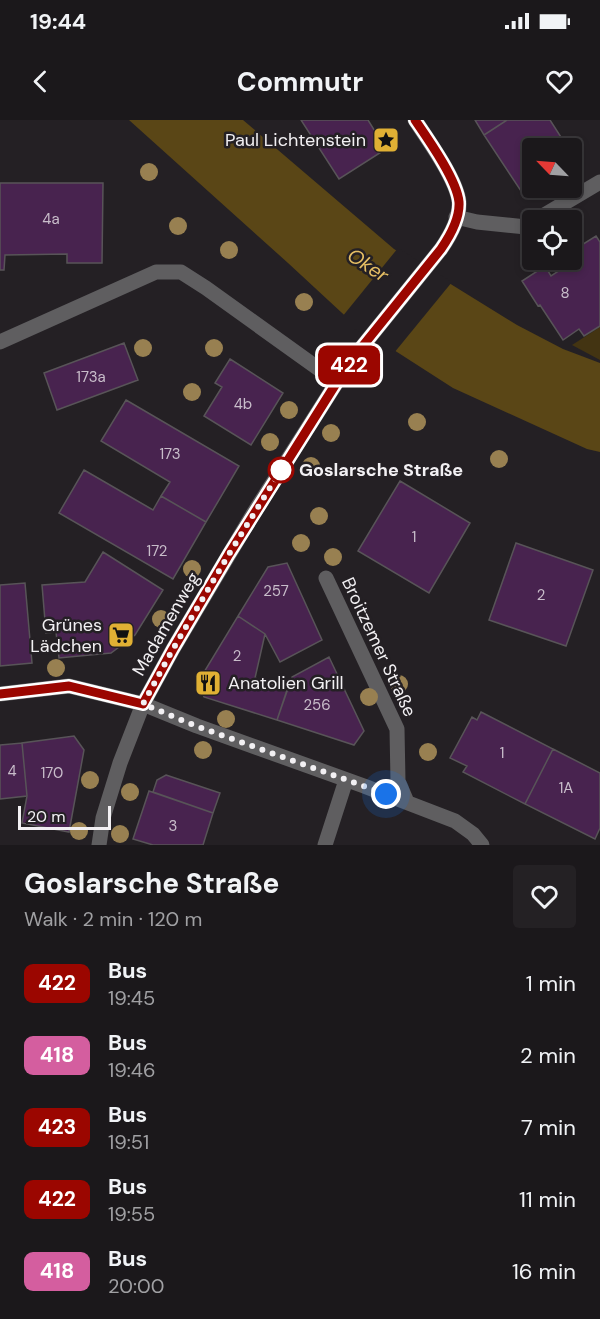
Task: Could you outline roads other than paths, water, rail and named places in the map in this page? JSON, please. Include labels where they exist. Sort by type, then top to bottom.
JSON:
[{"type":"street","points":[[416,120],[444,165],[456,190],[459,203],[456,217],[477,222],[522,227]]},
{"type":"street","points":[[553,210],[600,182]]},
{"type":"street","name":"Madamenweg","points":[[99,845],[103,818],[120,764],[143,704],[173,649],[281,469],[337,382],[357,353],[441,249],[456,217]]},
{"type":"street","points":[[0,342],[156,273],[181,272],[337,382]]},
{"type":"street","name":"Broitzemer Straße","points":[[326,578],[397,729],[398,781],[407,802]]},
{"type":"street","points":[[0,694],[69,686],[143,704],[196,726],[455,821],[473,834],[482,845]]},
{"type":"street","points":[[325,845],[346,780]]},
{"type":"water","name":"Oker","points":[[129,120],[243,120],[394,249],[517,325],[563,349],[600,363],[600,452],[587,449],[453,388],[355,325]]},
{"type":"place","name":"Paul Lichtenstein","points":[[386,140]]},
{"type":"place","name":"Goslarsche Straße","points":[[281,470]]},
{"type":"place","name":"Grünes Lädchen","points":[[121,635]]},
{"type":"place","name":"Anatolien Grill","points":[[208,683]]}]
